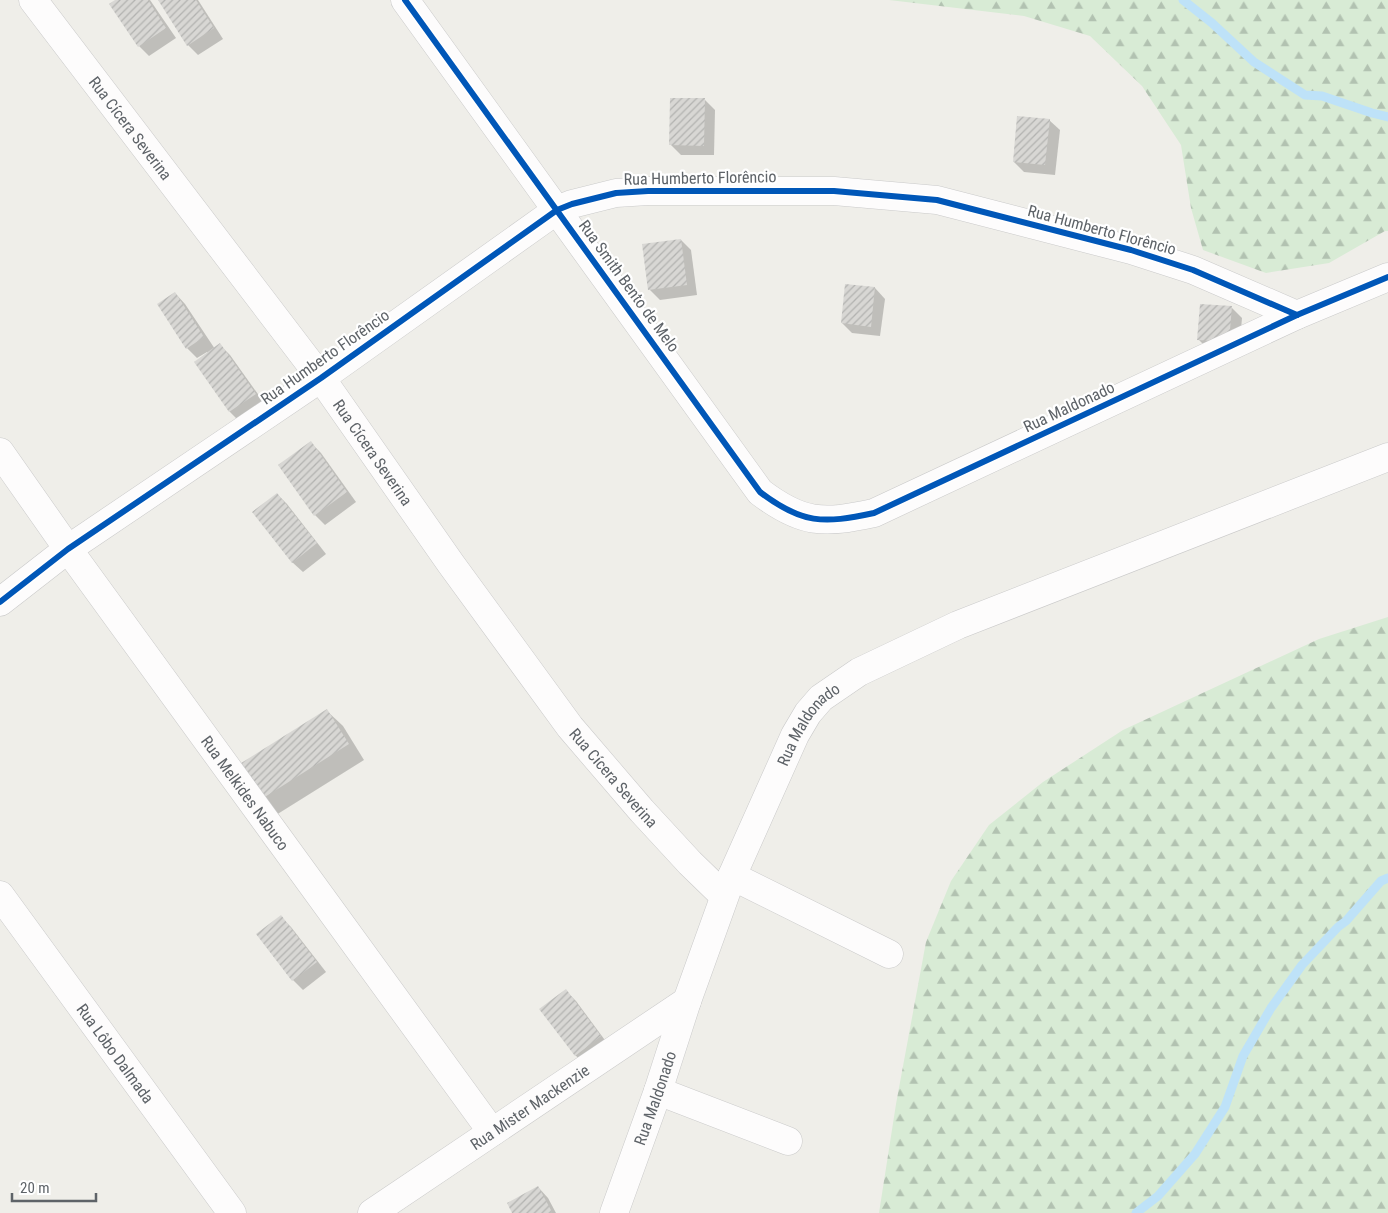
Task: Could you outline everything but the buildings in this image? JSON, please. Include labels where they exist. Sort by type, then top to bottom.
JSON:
[{"type":"street","name":"Rua Cícera Severina","points":[[33,0],[321,378],[451,564],[570,727],[642,811],[690,863],[728,886],[889,954]]},
{"type":"street","name":"Rua Smith Bento de Melo","points":[[405,0],[760,492]]},
{"type":"street","name":"Rua Humberto Florêncio","points":[[0,602],[68,550],[321,378],[558,210],[572,204],[616,193],[648,191],[834,191],[937,200],[1140,253],[1193,270],[1297,315]]},
{"type":"street","name":"Rua Maldonado","points":[[760,492],[780,507],[796,515],[814,520],[831,521],[874,513],[1297,315],[1388,278]]},
{"type":"street","name":"Rua Melkides Nabuco","points":[[0,452],[68,550],[492,1132]]},
{"type":"street","name":"Rua Maldonado","points":[[614,1213],[658,1092],[687,1001],[728,886],[794,735],[821,698],[860,672],[958,625],[1388,457]]},
{"type":"street","name":"Rua Lôbo Dalmada","points":[[0,895],[232,1213]]},
{"type":"street","name":"Rua Mister Mackenzie","points":[[372,1213],[687,1001]]},
{"type":"street","points":[[658,1092],[788,1141]]},
{"type":"green space","points":[[889,0],[1388,0],[1388,231],[1329,263],[1266,273],[1203,250],[1191,208],[1181,145],[1142,86],[1090,36],[1024,16]]},
{"type":"green space","points":[[1388,617],[1388,1213],[879,1213],[896,1104],[926,942],[951,881],[989,825],[1043,782],[1123,730],[1319,639]]},
{"type":"waterway","points":[[1183,0],[1212,23],[1254,62],[1305,95],[1322,96],[1388,117]]},
{"type":"waterway","points":[[1136,1213],[1158,1196],[1195,1154],[1225,1107],[1243,1056],[1271,1008],[1302,965],[1346,921],[1381,881],[1388,878]]},
{"type":"cycle path","points":[[405,0],[760,492],[775,503],[801,516],[827,520],[874,513],[1297,315],[1388,277]]},
{"type":"cycle path","points":[[0,602],[68,549],[321,378],[557,210],[572,204],[616,193],[648,191],[834,191],[937,200],[1131,250],[1193,270],[1297,315]]}]
